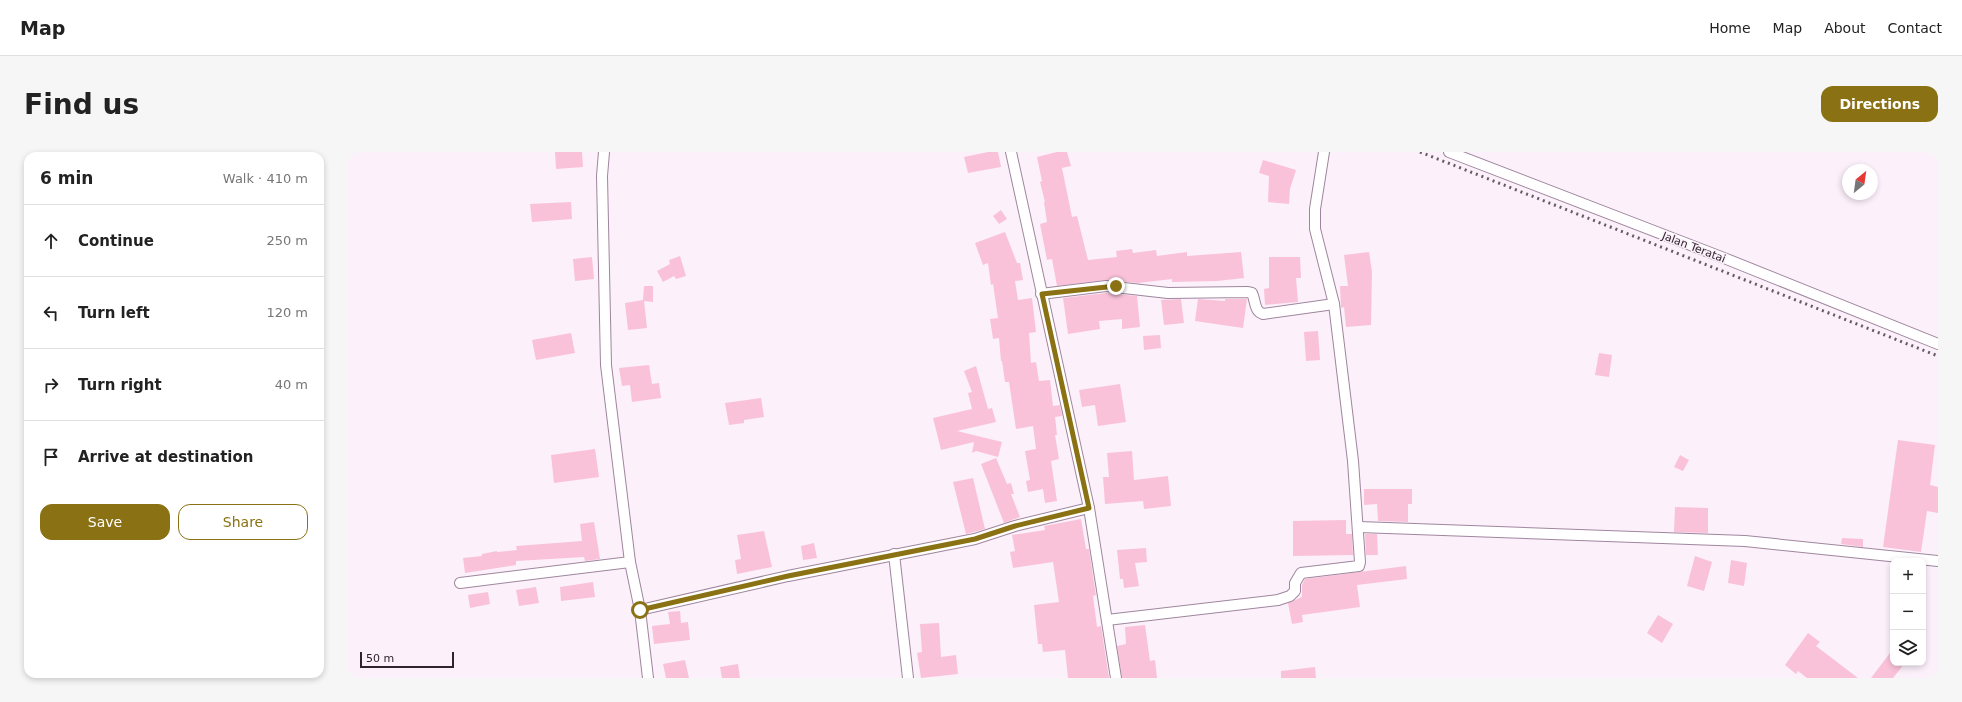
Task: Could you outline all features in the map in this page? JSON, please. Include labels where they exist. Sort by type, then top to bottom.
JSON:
[{"type":"street","points":[[604,152],[602,183],[606,365],[630,562],[640,610],[648,678]]},
{"type":"street","points":[[1011,152],[1089,508],[1116,678]]},
{"type":"street","points":[[1106,620],[1252,604],[1290,596],[1295,591],[1295,583],[1301,573],[1358,566],[1360,562],[1359,527],[1351,442],[1334,304],[1315,229],[1315,209],[1324,152]]},
{"type":"street","name":"Jalan Teratai","points":[[1448,152],[1724,258],[1938,344]]},
{"type":"street","points":[[1042,294],[1106,286],[1168,293],[1247,292],[1252,294],[1256,309],[1259,313],[1263,314],[1334,304]]},
{"type":"street","points":[[640,610],[894,554],[975,539],[1015,526],[1089,508]]},
{"type":"street","points":[[1359,527],[1745,541],[1938,561]]},
{"type":"street","points":[[894,554],[908,678]]},
{"type":"street","points":[[460,583],[630,562]]},
{"type":"building","points":[[555,152],[582,152],[583,167],[556,169]]},
{"type":"building","points":[[988,152],[998,152],[1001,167],[968,173],[964,157]]},
{"type":"building","points":[[1057,152],[1067,152],[1071,166],[1062,168],[1072,217],[1077,216],[1088,260],[1117,257],[1116,251],[1132,249],[1133,253],[1156,250],[1157,256],[1187,252],[1187,256],[1241,252],[1244,278],[1217,281],[1172,282],[1172,279],[1138,283],[1105,280],[1057,286],[1052,259],[1047,260],[1040,224],[1047,222],[1045,202],[1040,182],[1042,181],[1037,157]]},
{"type":"building","points":[[1263,160],[1296,170],[1290,189],[1289,204],[1268,202],[1269,176],[1259,173]]},
{"type":"building","points":[[571,202],[572,219],[532,222],[530,204]]},
{"type":"building","points":[[1001,210],[1007,219],[999,224],[993,216]]},
{"type":"building","points":[[1005,232],[1017,263],[1020,263],[1023,280],[1015,281],[1018,300],[1032,298],[1036,332],[1029,333],[1031,363],[1036,362],[1039,381],[1050,380],[1053,406],[1060,405],[1062,416],[1055,417],[1057,435],[1055,435],[1059,459],[1051,461],[1057,501],[1045,503],[1043,489],[1028,492],[1026,481],[1030,480],[1025,451],[1036,449],[1033,426],[1016,429],[1009,382],[1005,382],[1001,361],[999,338],[993,339],[990,319],[998,318],[993,284],[991,285],[988,263],[983,265],[975,243]]},
{"type":"building","points":[[1369,252],[1372,272],[1371,325],[1346,327],[1344,307],[1341,308],[1340,286],[1348,286],[1344,255]]},
{"type":"building","points":[[680,256],[686,276],[676,279],[674,276],[663,282],[657,271],[670,264],[669,260]]},
{"type":"building","points":[[592,257],[594,279],[575,281],[573,259]]},
{"type":"building","points":[[1269,257],[1300,257],[1301,278],[1296,278],[1298,302],[1265,305],[1264,289],[1269,288]]},
{"type":"building","points":[[644,286],[653,286],[653,302],[644,301],[647,328],[628,330],[625,303],[643,300]]},
{"type":"building","points":[[1106,293],[1137,296],[1140,327],[1122,329],[1122,319],[1099,321],[1100,329],[1068,334],[1063,298]]},
{"type":"building","points":[[1181,299],[1184,323],[1164,325],[1161,300]]},
{"type":"building","points":[[1198,299],[1225,301],[1225,299],[1247,299],[1243,328],[1195,321]]},
{"type":"building","points":[[1318,331],[1320,360],[1306,361],[1304,332]]},
{"type":"building","points":[[571,333],[575,353],[536,360],[532,340]]},
{"type":"building","points":[[1160,335],[1161,348],[1144,350],[1143,336]]},
{"type":"building","points":[[1599,353],[1612,355],[1609,377],[1595,375]]},
{"type":"building","points":[[649,365],[652,384],[659,383],[661,398],[632,402],[630,385],[622,386],[619,368]]},
{"type":"building","points":[[976,366],[988,409],[992,408],[996,422],[957,431],[1002,442],[998,457],[976,451],[972,453],[974,442],[941,450],[933,418],[972,409],[968,393],[972,392],[964,371]]},
{"type":"building","points":[[1120,384],[1126,422],[1098,426],[1095,405],[1082,407],[1079,390]]},
{"type":"building","points":[[761,398],[764,417],[744,420],[744,423],[729,425],[725,403]]},
{"type":"building","points":[[1898,440],[1935,445],[1930,485],[1938,487],[1938,513],[1927,511],[1921,552],[1883,547]]},
{"type":"building","points":[[595,449],[599,477],[554,483],[551,455]]},
{"type":"building","points":[[1132,451],[1134,480],[1168,476],[1171,506],[1144,509],[1143,501],[1105,504],[1103,477],[1109,477],[1107,453]]},
{"type":"building","points":[[1680,455],[1689,460],[1683,471],[1674,467]]},
{"type":"building","points":[[996,458],[1007,484],[1011,483],[1014,494],[1011,494],[1020,517],[1004,523],[981,464]]},
{"type":"building","points":[[973,478],[985,529],[966,534],[953,482]]},
{"type":"building","points":[[1364,489],[1412,489],[1412,504],[1408,504],[1408,522],[1378,521],[1377,504],[1364,505]]},
{"type":"building","points":[[1675,507],[1708,508],[1708,533],[1674,532]]},
{"type":"building","points":[[1081,519],[1086,549],[1089,549],[1096,595],[1093,596],[1097,627],[1101,626],[1109,678],[1068,678],[1065,650],[1043,652],[1042,644],[1038,644],[1034,605],[1059,602],[1053,562],[1013,568],[1010,552],[1015,551],[1012,535],[1045,530],[1044,526]]},
{"type":"building","points":[[1346,520],[1346,534],[1352,534],[1353,555],[1293,556],[1293,521]]},
{"type":"building","points":[[594,522],[600,559],[585,561],[584,557],[516,561],[516,565],[465,573],[463,558],[482,556],[482,554],[497,551],[517,550],[516,546],[582,541],[580,524]]},
{"type":"building","points":[[764,531],[772,567],[737,574],[735,560],[741,559],[737,535]]},
{"type":"building","points":[[1365,534],[1377,534],[1378,555],[1366,555]]},
{"type":"building","points":[[1842,538],[1863,539],[1863,547],[1841,544]]},
{"type":"building","points":[[814,543],[817,558],[803,560],[801,546]]},
{"type":"building","points":[[1146,548],[1147,562],[1135,563],[1139,586],[1124,588],[1123,579],[1120,579],[1117,550]]},
{"type":"building","points":[[1695,556],[1712,562],[1704,591],[1687,586]]},
{"type":"building","points":[[1731,560],[1747,563],[1744,586],[1728,583]]},
{"type":"building","points":[[1406,566],[1407,579],[1357,585],[1360,607],[1302,615],[1303,622],[1292,624],[1288,603],[1302,597],[1302,585],[1305,579]]},
{"type":"building","points":[[593,582],[595,597],[561,601],[560,587]]},
{"type":"building","points":[[536,587],[539,603],[519,606],[516,590]]},
{"type":"building","points":[[488,592],[490,604],[470,608],[468,595]]},
{"type":"building","points":[[680,611],[681,623],[688,622],[690,640],[654,644],[652,626],[670,624],[668,612]]},
{"type":"building","points":[[1658,615],[1673,624],[1662,643],[1647,633]]},
{"type":"building","points":[[939,623],[941,657],[956,655],[958,674],[921,678],[917,653],[922,652],[920,624]]},
{"type":"building","points":[[1145,625],[1150,661],[1155,660],[1157,678],[1122,678],[1117,646],[1126,644],[1125,627]]},
{"type":"building","points":[[1808,633],[1820,642],[1816,646],[1858,678],[1807,678],[1798,671],[1796,674],[1785,665]]},
{"type":"building","points":[[1890,653],[1890,666],[1903,666],[1893,678],[1871,678]]},
{"type":"building","points":[[685,660],[689,678],[666,678],[663,664]]},
{"type":"building","points":[[738,664],[740,678],[722,678],[720,667]]},
{"type":"building","points":[[1315,667],[1316,678],[1281,678],[1281,671]]},
{"type":"railway","points":[[1420,152],[1938,356]]},
{"type":"route","points":[[640,610],[788,576],[975,539],[1015,526],[1089,508],[1042,294],[1116,286]]}]
